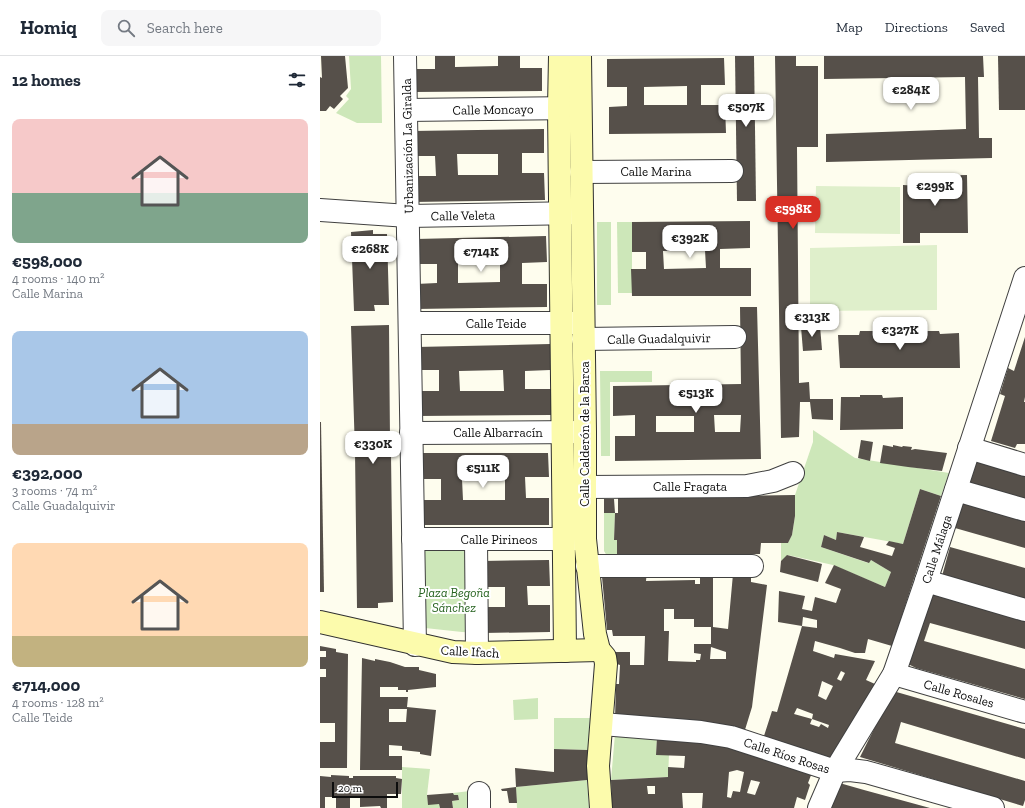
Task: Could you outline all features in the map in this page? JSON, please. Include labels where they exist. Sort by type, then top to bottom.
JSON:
[{"type":"main road","name":"Calle Calderón de la Barca","points":[[560,56],[581,172],[585,432],[585,487],[574,539],[565,651]]},
{"type":"main road","name":"Calle Calderón de la Barca","points":[[580,56],[570,108],[560,213],[563,432],[574,539],[587,566],[595,634],[606,664],[598,766],[601,808]]},
{"type":"main road","name":"Calle Ifach","points":[[320,622],[415,645],[453,652],[477,653],[600,650]]},
{"type":"street","name":"Urbanización La Giralda","points":[[405,56],[415,645]]},
{"type":"street","name":"Calle Moncayo","points":[[406,110],[570,108]]},
{"type":"street","name":"Calle Marina","points":[[581,172],[732,171]]},
{"type":"street","name":"Calle Veleta","points":[[320,210],[408,216],[582,213]]},
{"type":"street","name":"Calle Málaga","points":[[819,808],[835,771],[894,674],[1025,278]]},
{"type":"street","name":"Calle Teide","points":[[410,323],[561,323],[583,331]]},
{"type":"street","name":"Calle Guadalquivir","points":[[583,331],[735,337]]},
{"type":"street","name":"Calle Albarracín","points":[[412,432],[585,432]]},
{"type":"street","points":[[969,448],[1025,464]]},
{"type":"street","name":"Calle Fragata","points":[[585,487],[747,486],[773,481],[793,473]]},
{"type":"street","points":[[956,490],[1025,510]]},
{"type":"street","name":"Calle Pirineos","points":[[413,539],[574,539]]},
{"type":"street","points":[[476,539],[477,653]]},
{"type":"street","points":[[587,566],[752,566]]},
{"type":"street","points":[[926,581],[1025,610]]},
{"type":"street","name":"Calle Rosales","points":[[894,674],[1025,712]]},
{"type":"street","name":"Calle Ríos Rosas","points":[[602,724],[701,732],[730,737],[835,771],[850,770],[866,772],[993,808]]},
{"type":"green space","points":[[349,56],[381,56],[382,123],[357,123],[336,113],[349,99],[346,96],[351,89]]},
{"type":"green space","points":[[816,186],[900,187],[900,234],[815,233]]},
{"type":"green space","points":[[597,222],[611,222],[611,305],[597,305]]},
{"type":"green space","points":[[617,222],[632,222],[632,293],[618,293]]},
{"type":"green space","points":[[937,245],[937,310],[810,311],[810,248]]},
{"type":"green space","points":[[600,371],[652,371],[652,382],[610,382],[610,456],[601,456]]},
{"type":"green space","points":[[813,430],[855,458],[949,473],[941,496],[920,489],[903,544],[837,532],[836,540],[824,535],[821,547],[868,563],[871,560],[891,572],[885,587],[833,565],[788,555],[781,561],[781,543],[788,543],[792,535],[795,516],[795,495],[813,442]]},
{"type":"green space","points":[[604,513],[615,513],[614,540],[617,540],[617,556],[607,556],[604,551]]},
{"type":"green space","name":"Plaza Begoña Sánchez","points":[[475,548],[483,633],[425,628],[422,549]]},
{"type":"green space","points":[[538,698],[538,719],[514,720],[513,700]]},
{"type":"green space","points":[[554,718],[590,718],[588,750],[554,749]]},
{"type":"green space","points":[[615,734],[657,737],[656,755],[669,755],[668,777],[611,780]]},
{"type":"green space","points":[[402,767],[430,769],[427,795],[428,804],[439,804],[440,808],[402,808]]},
{"type":"green space","points":[[587,780],[589,808],[517,808],[516,787]]},
{"type":"green space","points":[[470,791],[471,808],[453,808],[452,801],[459,800],[453,793]]},
{"type":"building","points":[[321,56],[345,56],[348,88],[340,96],[343,99],[334,109],[330,106],[326,111],[320,111],[320,77],[322,78]]},
{"type":"building","points":[[435,56],[455,56],[455,67],[498,66],[498,56],[520,56],[520,68],[542,68],[542,91],[413,92],[413,69],[435,69]]},
{"type":"building","points":[[735,56],[754,56],[756,201],[737,201]]},
{"type":"building","points":[[775,56],[796,56],[796,66],[818,66],[818,147],[797,147],[799,383],[809,382],[810,399],[833,399],[833,420],[812,419],[810,402],[800,402],[799,437],[781,438]]},
{"type":"building","points":[[824,56],[983,56],[984,77],[978,77],[979,138],[992,138],[992,158],[826,162],[826,134],[966,129],[965,77],[824,79]]},
{"type":"building","points":[[998,56],[1025,56],[1025,110],[999,110]]},
{"type":"building","points":[[724,58],[725,85],[701,85],[701,105],[725,105],[726,133],[609,134],[609,107],[627,106],[627,87],[607,87],[607,59]],"holes":[[[687,86],[687,105],[644,105],[644,87]]]},
{"type":"building","points":[[544,129],[544,153],[522,153],[522,173],[544,173],[545,200],[413,202],[413,176],[436,176],[435,156],[413,156],[413,131]],"holes":[[[457,154],[498,154],[498,175],[458,175]]]},
{"type":"building","points":[[967,175],[968,233],[920,233],[920,243],[903,243],[903,185],[920,186],[919,176]]},
{"type":"building","points":[[750,221],[750,248],[720,249],[720,268],[751,268],[751,296],[632,296],[631,269],[646,269],[646,252],[632,252],[632,222]],"holes":[[[705,250],[706,268],[664,269],[663,251]]]},
{"type":"building","points":[[373,230],[373,234],[387,234],[389,305],[374,305],[375,311],[354,311],[351,232]]},
{"type":"building","points":[[546,236],[547,262],[522,263],[522,284],[547,284],[547,307],[416,309],[416,284],[437,283],[437,264],[416,264],[416,239]],"holes":[[[500,263],[500,282],[458,283],[458,264]]]},
{"type":"building","points":[[740,307],[757,307],[761,459],[615,461],[615,436],[635,436],[635,415],[613,416],[613,386],[741,384]],"holes":[[[714,415],[741,415],[740,432],[715,432]],[[656,416],[694,416],[694,432],[656,432]]]},
{"type":"building","points":[[389,325],[390,440],[382,440],[383,455],[391,455],[393,602],[378,603],[378,608],[357,608],[355,452],[351,326]]},
{"type":"building","points":[[820,326],[822,350],[803,351],[801,327]]},
{"type":"building","points":[[860,331],[884,331],[884,335],[916,335],[916,331],[939,331],[940,334],[959,333],[960,368],[840,368],[838,335],[859,335]]},
{"type":"building","points":[[1025,337],[1025,444],[1017,444],[1015,448],[991,441],[1005,396],[1000,394],[1008,368],[1014,371]]},
{"type":"building","points":[[550,344],[550,370],[525,371],[525,389],[551,389],[551,415],[417,416],[417,391],[439,391],[439,370],[416,370],[416,347]],"holes":[[[503,370],[504,391],[460,391],[459,371]]]},
{"type":"building","points":[[860,395],[882,395],[883,398],[903,397],[903,429],[840,430],[841,397],[860,397]]},
{"type":"building","points":[[321,422],[324,592],[320,592]]},
{"type":"building","points":[[861,440],[873,442],[870,461],[858,458]]},
{"type":"building","points":[[883,445],[893,447],[893,445],[912,447],[911,450],[915,449],[947,453],[942,471],[908,467],[880,463]]},
{"type":"building","points":[[417,453],[548,453],[549,477],[525,477],[526,498],[549,498],[549,525],[417,525],[417,500],[441,500],[441,479],[417,479]],"holes":[[[505,478],[505,500],[463,500],[462,479]]]},
{"type":"building","points":[[977,455],[1025,469],[1025,499],[969,483]]},
{"type":"building","points":[[920,489],[941,496],[892,646],[868,639],[865,653],[855,653],[815,641],[813,651],[834,658],[835,654],[875,661],[866,680],[875,684],[831,762],[763,739],[772,711],[777,712],[802,626],[778,622],[779,591],[805,596],[802,609],[812,611],[815,597],[836,603],[841,589],[825,583],[834,565],[885,587],[891,572],[871,560],[869,563],[821,547],[824,535],[836,540],[837,532],[864,537],[860,547],[892,556],[895,548],[886,545],[889,541],[903,544]],"holes":[[[803,617],[817,620],[817,628],[802,626]],[[841,671],[845,673],[841,681],[837,679]],[[822,681],[833,686],[826,700],[818,696]],[[797,708],[813,714],[812,719],[794,714]],[[812,719],[829,725],[828,728],[821,724],[819,727],[810,724]]]},
{"type":"building","points":[[795,495],[795,516],[792,535],[788,543],[761,543],[760,554],[617,556],[617,540],[614,540],[615,513],[618,513],[618,498]]},
{"type":"building","points":[[604,499],[614,499],[615,513],[604,513]]},
{"type":"building","points":[[963,501],[1025,518],[1025,548],[955,528]]},
{"type":"building","points":[[950,547],[1025,568],[1025,599],[942,576]]},
{"type":"building","points":[[787,555],[822,564],[818,582],[780,572],[781,561]]},
{"type":"building","points":[[549,560],[550,586],[527,586],[528,605],[550,605],[550,632],[483,633],[483,607],[505,607],[505,587],[483,587],[482,561]]},
{"type":"building","points":[[647,570],[646,581],[695,580],[695,584],[700,584],[700,577],[713,576],[713,627],[728,629],[733,574],[751,574],[751,582],[767,585],[752,707],[744,733],[615,718],[616,684],[619,684],[620,665],[617,664],[615,652],[630,652],[630,665],[644,665],[645,636],[613,636],[612,630],[607,630],[602,577]],"holes":[[[664,609],[674,609],[674,619],[694,619],[694,627],[711,627],[711,644],[694,644],[694,653],[701,654],[700,660],[696,660],[696,662],[668,661],[669,631],[664,631]],[[711,647],[726,652],[726,659],[710,659]]]},
{"type":"building","points":[[929,593],[1025,619],[1025,649],[930,623],[924,641],[1025,669],[1025,699],[916,668],[906,663]]},
{"type":"building","points":[[320,646],[336,649],[336,652],[348,654],[347,768],[320,768],[320,742],[335,742],[335,723],[320,723],[320,677],[326,677],[326,669],[320,669],[320,657],[326,657],[326,651],[320,651]]},
{"type":"building","points":[[362,658],[390,662],[405,667],[419,667],[419,670],[436,674],[436,687],[408,690],[408,692],[406,692],[406,690],[398,690],[398,687],[380,687],[380,697],[408,697],[407,707],[436,710],[431,756],[420,754],[420,752],[402,750],[402,746],[389,745],[389,756],[402,756],[402,770],[360,770]],"holes":[[[389,709],[407,709],[406,722],[389,722]]]},
{"type":"building","points":[[893,691],[1025,729],[1025,759],[901,722],[895,743],[1025,781],[1025,800],[1023,806],[860,757]]},
{"type":"building","points":[[657,737],[726,744],[813,770],[808,783],[810,785],[805,800],[797,797],[794,808],[702,808],[703,793],[682,793],[683,808],[612,808],[611,780],[668,777],[668,767],[684,768],[685,756],[656,755]],"holes":[[[737,770],[744,772],[740,792],[733,791],[731,798],[727,797],[729,772]],[[751,780],[760,782],[755,795],[747,793]],[[647,786],[655,786],[655,794],[648,794]]]},
{"type":"building","points":[[554,749],[588,750],[587,780],[516,787],[515,768],[554,772]]},
{"type":"building","points":[[331,775],[349,776],[349,778],[353,778],[353,776],[396,776],[396,778],[402,779],[401,794],[387,794],[387,808],[381,808],[380,806],[360,807],[360,797],[350,797],[350,808],[336,808],[336,797],[325,797],[325,808],[320,808],[320,776],[331,777]]},
{"type":"building","points":[[836,782],[864,790],[930,808],[826,808]]},
{"type":"building","points":[[516,787],[517,803],[509,803],[507,791],[502,791],[501,789]]},
{"type":"building","points":[[453,793],[454,795],[458,795],[459,800],[452,801],[453,808],[440,808],[439,804],[428,805],[427,795]]}]
